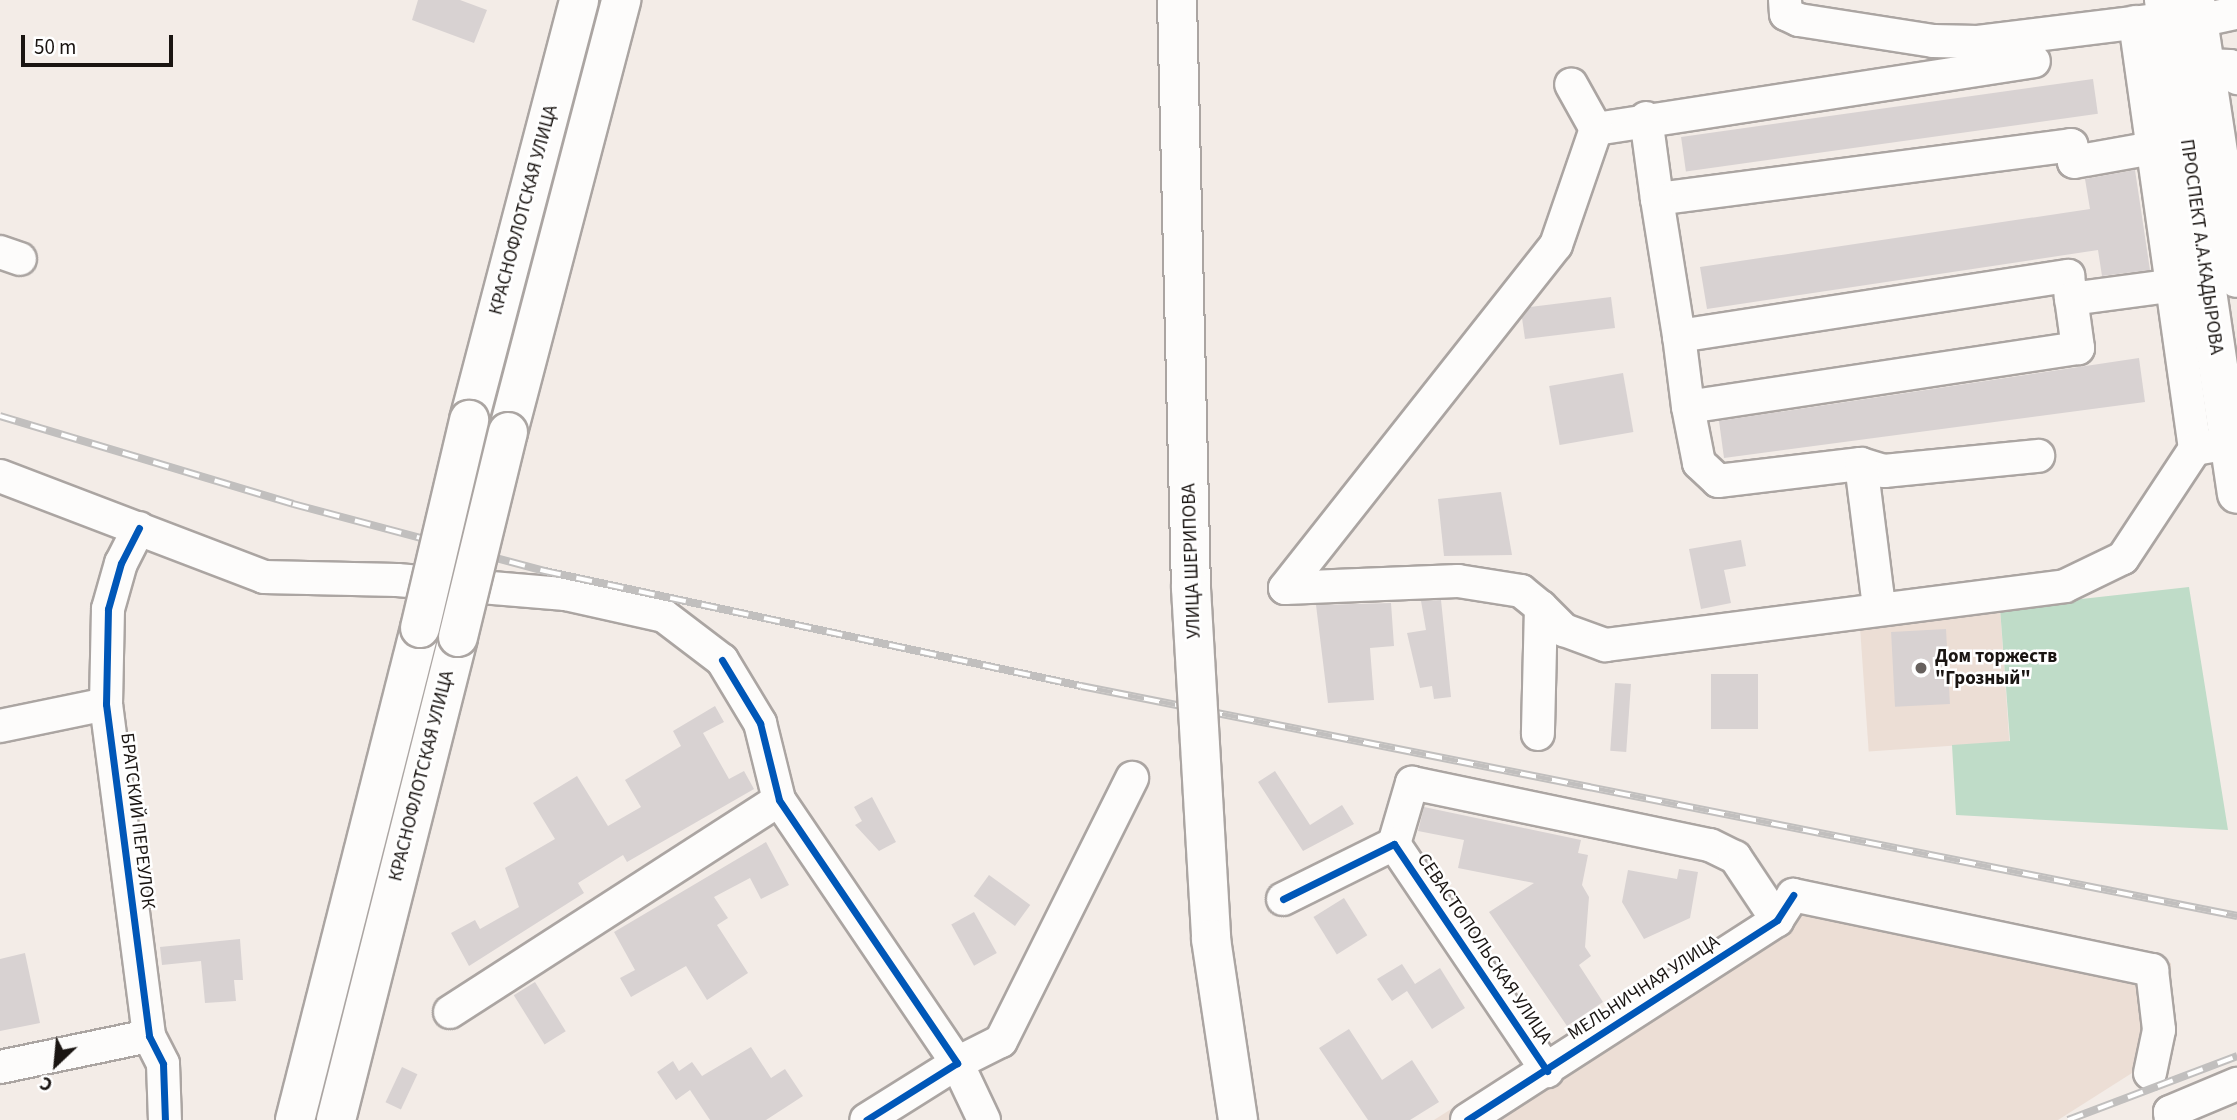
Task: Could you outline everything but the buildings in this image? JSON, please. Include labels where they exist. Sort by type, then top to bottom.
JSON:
[{"type":"main road","name":"КРАСНОФЛОТСКАЯ УЛИЦА","points":[[296,1120],[420,628],[469,420],[579,0]]},
{"type":"main road","name":"КРАСНОФЛОТСКАЯ УЛИЦА","points":[[336,1120],[508,432],[621,0]]},
{"type":"main road","name":"УЛИЦА ШЕРИПОВА","points":[[1177,0],[1192,602],[1211,939],[1238,1120]]},
{"type":"main road","name":"ПРОСПЕКТ А.А.КАДЫРОВА","points":[[2172,12],[2220,72],[2204,282],[2212,446],[2237,494]]},
{"type":"main road","name":"ПРОСПЕКТ А.А.КАДЫРОВА","points":[[2172,12],[2169,146],[2204,282]]},
{"type":"street","points":[[1785,0],[1786,14],[1799,20],[1933,41],[1978,42],[2172,12],[2237,13]]},
{"type":"street","points":[[1596,129],[1646,118],[2034,61]]},
{"type":"street","points":[[1571,84],[1596,129],[1556,245],[1285,587],[1495,583],[1521,591],[1564,630],[1605,645],[1879,607],[2065,586],[2123,558],[2212,446]]},
{"type":"street","points":[[1646,118],[1688,407],[1699,463],[1717,481],[1861,464],[1884,471],[2039,456]]},
{"type":"street","points":[[1657,200],[2071,145],[2074,162],[2169,146]]},
{"type":"street","points":[[1679,336],[2068,276],[2078,348],[1688,407]]},
{"type":"street","points":[[2071,299],[2204,282]]},
{"type":"street","points":[[1861,464],[1879,607]]},
{"type":"street","points":[[0,476],[264,577],[397,580],[565,594],[664,617],[722,660],[760,723],[779,800],[957,1063],[984,1120]]},
{"type":"street","name":"БРАТСКИЙ ПЕРЕУЛОК","points":[[139,528],[121,563],[108,609],[106,704],[149,1036],[163,1064],[165,1120]]},
{"type":"street","points":[[1538,734],[1541,607]]},
{"type":"street","points":[[0,726],[106,704]]},
{"type":"street","points":[[866,1120],[957,1063],[1001,1041],[1132,778]]},
{"type":"street","points":[[1394,844],[1412,783],[1710,845],[1735,858],[1785,907],[2152,970],[2159,1030],[2150,1073]]},
{"type":"street","points":[[450,1012],[779,800]]},
{"type":"street","name":"СЕВАСТОПОЛЬСКАЯ УЛИЦА","points":[[1283,899],[1394,844],[1547,1071]]},
{"type":"street","name":"МЕЛЬНИЧНАЯ УЛИЦА","points":[[1467,1120],[1547,1071],[1785,907]]},
{"type":"street","points":[[0,1067],[149,1036]]},
{"type":"street","points":[[2163,1117],[2237,1084]]},
{"type":"shaded area","points":[[2000,608],[2009,742],[1869,752],[1859,618]]},
{"type":"shaded area","points":[[1809,889],[2171,963],[2173,1047],[2058,1120],[1434,1120],[1668,970]]},
{"type":"green space","points":[[2189,587],[2228,830],[1956,815],[1952,745],[2010,741],[2000,608]]},
{"type":"railway","points":[[0,416],[293,504],[545,571],[1081,686],[2237,916]]},
{"type":"railway","points":[[2068,1120],[2237,1056]]},
{"type":"cycle path","points":[[139,528],[121,563],[108,609],[106,704],[149,1036],[163,1064],[165,1120]]},
{"type":"cycle path","points":[[722,660],[760,723],[779,800],[957,1063],[866,1120]]},
{"type":"cycle path","points":[[1283,899],[1394,844],[1547,1071]]},
{"type":"cycle path","points":[[1467,1120],[1777,920],[1793,895]]},
{"type":"place","name":"Дом торжеств \"Грозный\"","points":[[1921,668]]}]
